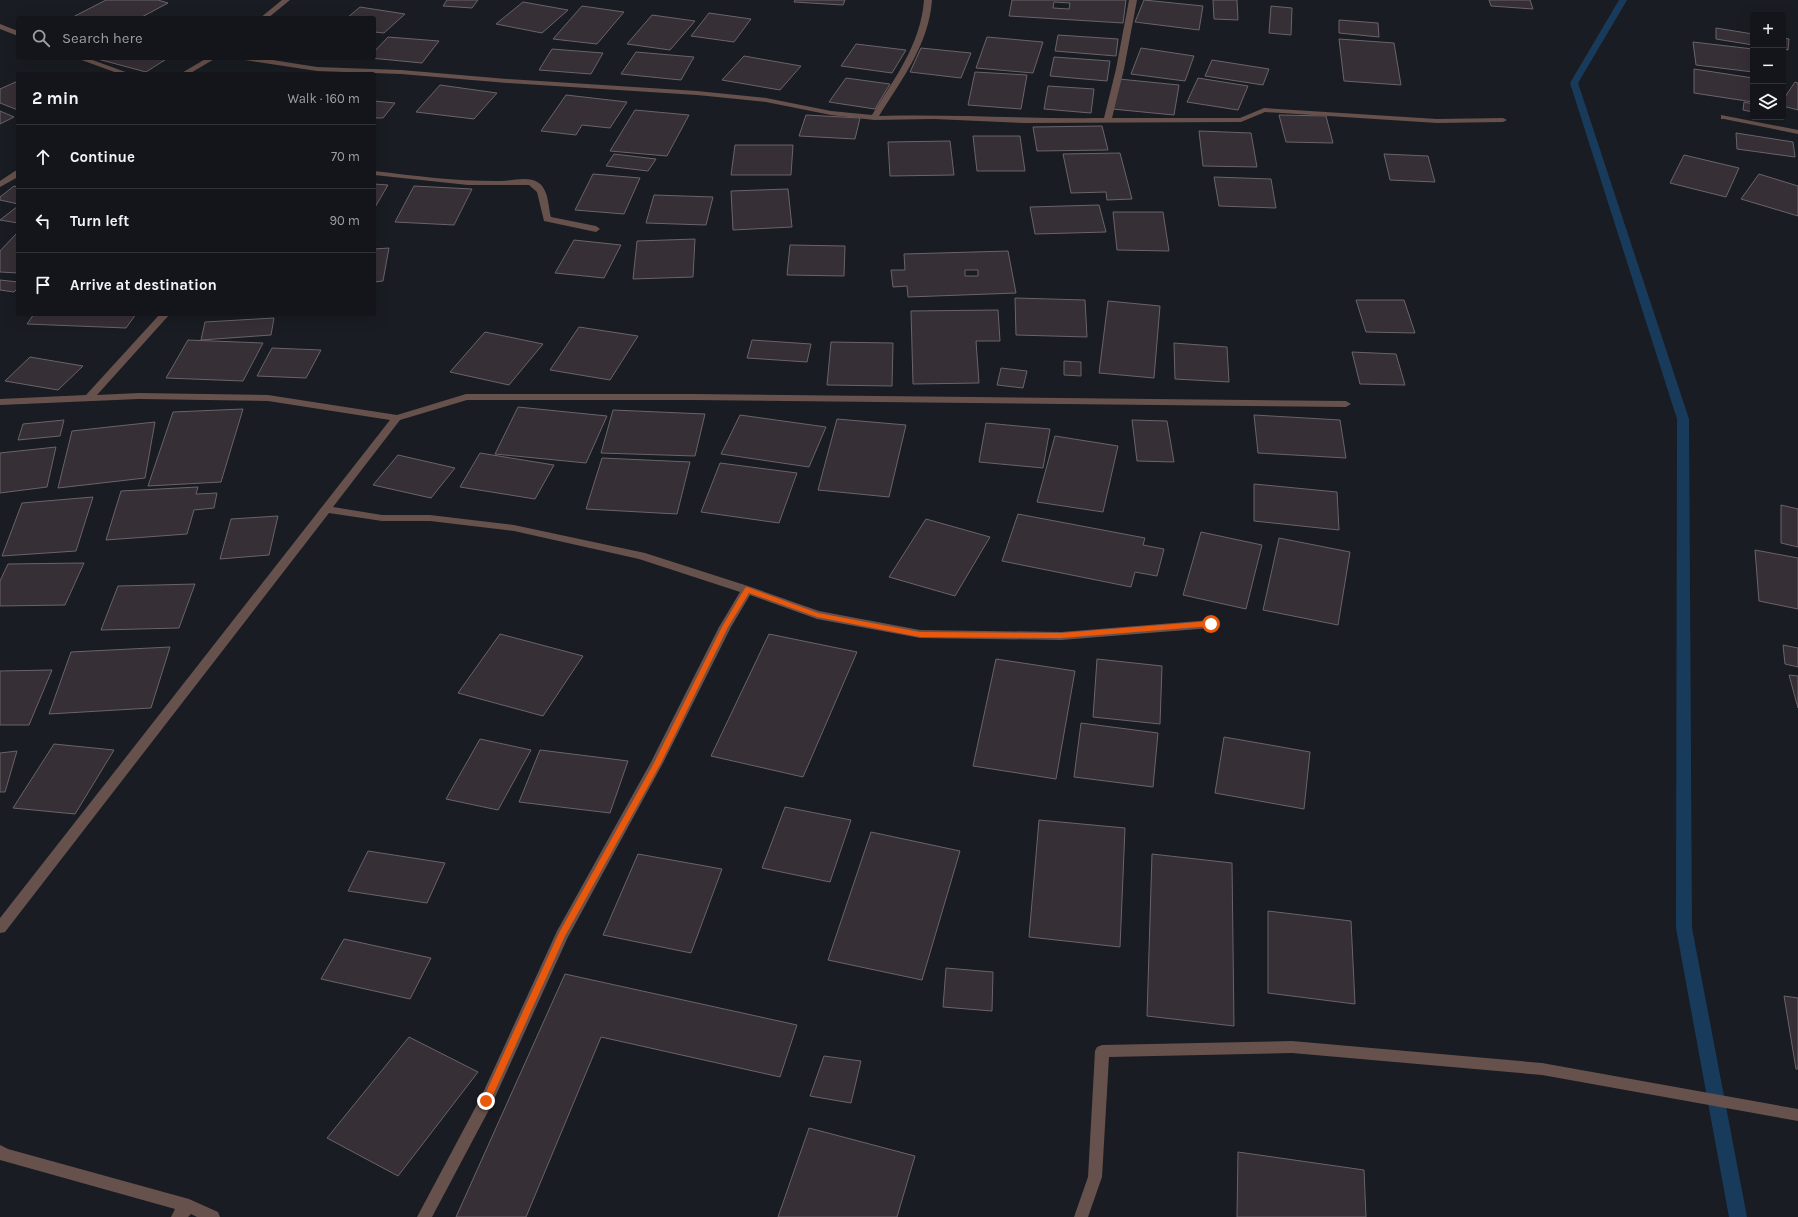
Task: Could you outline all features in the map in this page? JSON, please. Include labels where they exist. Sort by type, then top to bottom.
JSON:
[{"type":"street","points":[[266,16],[286,0]]},
{"type":"street","points":[[874,118],[914,52],[928,13],[928,0]]},
{"type":"street","points":[[1107,121],[1120,69],[1133,0]]},
{"type":"street","points":[[0,26],[16,33]]},
{"type":"street","points":[[86,60],[121,72]]},
{"type":"street","points":[[188,72],[208,60]]},
{"type":"street","points":[[259,60],[317,68],[401,72],[507,82],[697,93],[758,99],[831,113],[874,118],[934,117],[1024,121],[1107,121],[1130,119],[1241,120],[1264,110],[1437,121],[1503,120]]},
{"type":"street","points":[[1724,117],[1798,132]]},
{"type":"street","points":[[0,173],[10,178]]},
{"type":"street","points":[[376,173],[428,180],[500,184],[525,182],[535,184],[542,192],[544,207],[548,219],[596,229]]},
{"type":"street","points":[[0,185],[16,174]]},
{"type":"street","points":[[88,398],[163,316]]},
{"type":"street","points":[[0,402],[139,396],[268,398],[397,418],[466,397],[718,397],[1346,404]]},
{"type":"street","points":[[0,928],[397,418]]},
{"type":"street","points":[[326,509],[382,518],[430,518],[514,528],[641,556],[747,590],[817,615],[920,634],[1061,636],[1211,624]]},
{"type":"street","points":[[424,1217],[486,1101],[562,935],[657,763],[725,627],[747,590]]},
{"type":"street","points":[[1081,1217],[1095,1177],[1102,1051],[1292,1047],[1542,1069],[1798,1114]]},
{"type":"street","points":[[0,1152],[4,1155],[189,1206],[213,1217]]},
{"type":"street","points":[[178,1217],[189,1206]]},
{"type":"building","points":[[106,0],[158,0],[168,3],[144,16],[75,16]]},
{"type":"building","points":[[447,0],[478,0],[472,8],[443,6]]},
{"type":"building","points":[[795,0],[845,0],[843,5],[794,2]]},
{"type":"building","points":[[1012,0],[1126,0],[1123,23],[1009,16]],"holes":[[[1054,2],[1070,3],[1069,9],[1053,8]]]},
{"type":"building","points":[[1144,0],[1203,6],[1199,30],[1135,22]]},
{"type":"building","points":[[1213,0],[1237,0],[1238,20],[1214,19]]},
{"type":"building","points":[[1489,0],[1530,0],[1533,9],[1491,6]]},
{"type":"building","points":[[523,2],[568,10],[542,33],[496,24]]},
{"type":"building","points":[[582,6],[624,12],[597,44],[553,39]]},
{"type":"building","points":[[1271,6],[1292,8],[1291,35],[1269,33]]},
{"type":"building","points":[[360,7],[405,14],[384,33],[376,32],[376,16],[349,16]]},
{"type":"building","points":[[709,13],[751,19],[734,42],[691,36]]},
{"type":"building","points":[[652,15],[695,21],[670,50],[627,44]]},
{"type":"building","points":[[1339,20],[1378,23],[1379,37],[1339,33]]},
{"type":"building","points":[[1716,28],[1750,34],[1750,45],[1716,39]]},
{"type":"building","points":[[1058,35],[1118,39],[1116,56],[1055,51]]},
{"type":"building","points":[[388,37],[439,41],[422,63],[376,59],[376,50]]},
{"type":"building","points":[[987,37],[1043,42],[1033,73],[976,68]]},
{"type":"building","points":[[1786,38],[1789,39],[1788,50],[1786,50]]},
{"type":"building","points":[[1339,39],[1394,43],[1401,85],[1344,81]]},
{"type":"building","points":[[1693,42],[1750,49],[1750,72],[1696,65]]},
{"type":"building","points":[[856,44],[906,50],[892,73],[841,66]]},
{"type":"building","points":[[921,48],[971,53],[961,78],[910,72]]},
{"type":"building","points":[[1141,48],[1194,56],[1185,81],[1131,74]]},
{"type":"building","points":[[552,49],[603,53],[591,74],[539,70]]},
{"type":"building","points":[[636,52],[694,57],[681,80],[621,74]]},
{"type":"building","points":[[744,56],[801,66],[780,90],[722,80]]},
{"type":"building","points":[[1054,57],[1110,61],[1107,81],[1050,76]]},
{"type":"building","points":[[101,60],[165,60],[146,72]]},
{"type":"building","points":[[1212,60],[1269,69],[1263,85],[1205,76]]},
{"type":"building","points":[[1694,69],[1750,78],[1750,102],[1694,93]]},
{"type":"building","points":[[975,72],[1027,75],[1021,109],[968,105]]},
{"type":"building","points":[[846,78],[890,84],[875,109],[829,102]]},
{"type":"building","points":[[1198,78],[1248,86],[1238,110],[1187,102]]},
{"type":"building","points":[[1119,79],[1179,85],[1174,115],[1112,109]]},
{"type":"building","points":[[16,82],[16,109],[0,103],[0,89]]},
{"type":"building","points":[[1795,82],[1798,83],[1798,110],[1786,107],[1786,96]]},
{"type":"building","points":[[440,85],[497,93],[474,119],[416,112]]},
{"type":"building","points":[[1048,86],[1094,89],[1091,113],[1044,109]]},
{"type":"building","points":[[566,95],[627,102],[610,128],[582,125],[576,135],[541,131]]},
{"type":"building","points":[[376,101],[395,103],[383,118],[376,118]]},
{"type":"building","points":[[1744,102],[1750,103],[1750,111],[1743,110]]},
{"type":"building","points":[[635,110],[689,115],[667,156],[610,151]]},
{"type":"building","points":[[0,111],[14,117],[0,124]]},
{"type":"building","points":[[806,115],[860,118],[855,139],[799,136]]},
{"type":"building","points":[[1279,115],[1326,116],[1333,143],[1286,142]]},
{"type":"building","points":[[1102,126],[1108,150],[1037,151],[1033,127]]},
{"type":"building","points":[[1199,131],[1251,133],[1257,167],[1203,166]]},
{"type":"building","points":[[1736,133],[1793,142],[1795,157],[1737,149]]},
{"type":"building","points":[[973,136],[1020,136],[1025,171],[977,171]]},
{"type":"building","points":[[950,141],[954,175],[890,176],[888,142]]},
{"type":"building","points":[[735,145],[793,145],[791,175],[731,175]]},
{"type":"building","points":[[1120,153],[1132,199],[1107,200],[1106,192],[1071,193],[1063,154]]},
{"type":"building","points":[[614,154],[656,159],[648,171],[606,166]]},
{"type":"building","points":[[1384,154],[1428,156],[1435,182],[1390,180]]},
{"type":"building","points":[[1684,155],[1739,168],[1726,197],[1670,183]]},
{"type":"building","points":[[593,174],[640,178],[624,214],[575,210]]},
{"type":"building","points":[[1759,174],[1798,186],[1798,216],[1741,199]]},
{"type":"building","points":[[1214,177],[1271,179],[1276,208],[1219,206]]},
{"type":"building","points":[[376,184],[388,185],[376,206]]},
{"type":"building","points":[[14,186],[16,186],[16,204],[0,200],[0,197]]},
{"type":"building","points":[[414,186],[472,189],[454,225],[395,222]]},
{"type":"building","points":[[788,189],[792,227],[733,230],[731,191]]},
{"type":"building","points":[[654,195],[713,197],[706,225],[646,223]]},
{"type":"building","points":[[1099,205],[1106,232],[1035,234],[1030,207]]},
{"type":"building","points":[[16,208],[16,223],[0,220]]},
{"type":"building","points":[[1113,212],[1163,212],[1169,251],[1117,250]]},
{"type":"building","points":[[16,234],[16,273],[0,272],[0,251]]},
{"type":"building","points":[[695,239],[693,277],[633,279],[637,241]]},
{"type":"building","points":[[574,240],[621,245],[604,278],[555,273]]},
{"type":"building","points":[[790,245],[845,246],[844,276],[787,275]]},
{"type":"building","points":[[389,248],[383,281],[376,282],[376,249]]},
{"type":"building","points":[[1008,251],[1016,293],[908,297],[907,286],[893,287],[891,270],[905,270],[904,254]],"holes":[[[965,270],[978,270],[978,276],[965,276]]]},
{"type":"building","points":[[0,280],[16,282],[16,290],[14,292],[0,290]]},
{"type":"building","points":[[1015,298],[1085,300],[1087,337],[1016,335]]},
{"type":"building","points":[[1356,300],[1404,300],[1415,333],[1366,332]]},
{"type":"building","points":[[1108,301],[1160,306],[1154,378],[1099,373]]},
{"type":"building","points":[[998,310],[1000,341],[976,341],[979,383],[913,384],[911,311]]},
{"type":"building","points":[[33,316],[135,316],[126,328],[27,324]]},
{"type":"building","points":[[274,318],[271,335],[201,340],[205,322]]},
{"type":"building","points":[[579,327],[638,336],[610,380],[550,370]]},
{"type":"building","points":[[485,332],[543,344],[509,385],[450,372]]},
{"type":"building","points":[[188,340],[263,343],[243,381],[166,378]]},
{"type":"building","points":[[752,340],[811,344],[807,362],[747,358]]},
{"type":"building","points":[[831,342],[893,343],[892,386],[827,385]]},
{"type":"building","points":[[1174,343],[1227,347],[1229,382],[1175,379]]},
{"type":"building","points":[[272,348],[321,350],[306,378],[257,376]]},
{"type":"building","points":[[1352,352],[1396,354],[1405,385],[1360,384]]},
{"type":"building","points":[[30,357],[83,366],[58,390],[5,381]]},
{"type":"building","points":[[1064,361],[1081,362],[1081,376],[1064,375]]},
{"type":"building","points":[[1001,368],[1027,371],[1023,388],[997,385]]},
{"type":"building","points":[[518,407],[607,416],[586,463],[495,454]]},
{"type":"building","points":[[243,409],[221,482],[148,486],[173,412]]},
{"type":"building","points":[[613,410],[705,414],[695,456],[601,453]]},
{"type":"building","points":[[740,415],[826,427],[809,467],[721,454]]},
{"type":"building","points":[[1254,415],[1340,420],[1346,458],[1258,453]]},
{"type":"building","points":[[837,419],[906,425],[889,497],[818,490]]},
{"type":"building","points":[[64,420],[60,436],[18,440],[23,424]]},
{"type":"building","points":[[1132,420],[1167,421],[1174,462],[1137,461]]},
{"type":"building","points":[[155,422],[145,478],[58,488],[72,431]]},
{"type":"building","points":[[986,423],[1050,429],[1043,468],[979,462]]},
{"type":"building","points":[[1055,436],[1118,446],[1103,512],[1037,502]]},
{"type":"building","points":[[56,447],[47,487],[0,493],[0,453]]},
{"type":"building","points":[[480,453],[554,465],[535,499],[460,487]]},
{"type":"building","points":[[398,455],[455,468],[431,498],[373,485]]},
{"type":"building","points":[[602,458],[690,462],[677,514],[586,509]]},
{"type":"building","points":[[720,463],[797,473],[779,523],[701,512]]},
{"type":"building","points":[[1254,484],[1337,492],[1339,530],[1254,521]]},
{"type":"building","points":[[198,487],[196,494],[217,493],[214,508],[194,510],[187,534],[106,540],[121,491]]},
{"type":"building","points":[[93,497],[76,551],[2,556],[22,503]]},
{"type":"building","points":[[1781,505],[1798,509],[1798,547],[1781,543]]},
{"type":"building","points":[[1018,514],[1145,538],[1143,545],[1164,549],[1157,576],[1135,572],[1131,587],[1002,561]]},
{"type":"building","points":[[278,516],[269,555],[220,559],[231,519]]},
{"type":"building","points":[[926,519],[990,537],[955,596],[889,577]]},
{"type":"building","points":[[1201,532],[1262,545],[1246,609],[1183,595]]},
{"type":"building","points":[[1279,538],[1350,552],[1338,625],[1263,610]]},
{"type":"building","points":[[1755,550],[1798,558],[1798,609],[1759,601]]},
{"type":"building","points":[[84,563],[65,605],[0,606],[0,581],[8,564]]},
{"type":"building","points":[[195,584],[179,628],[101,630],[118,586]]},
{"type":"building","points":[[500,634],[583,656],[543,716],[458,693]]},
{"type":"building","points":[[769,634],[857,652],[803,777],[711,756]]},
{"type":"building","points":[[1783,645],[1798,648],[1798,667],[1785,664]]},
{"type":"building","points":[[170,647],[151,708],[49,714],[71,652]]},
{"type":"building","points":[[996,659],[1075,671],[1056,779],[973,766]]},
{"type":"building","points":[[1097,659],[1162,666],[1160,724],[1093,717]]},
{"type":"building","points":[[52,670],[29,725],[0,725],[0,671]]},
{"type":"building","points":[[1789,675],[1798,676],[1798,708]]},
{"type":"building","points":[[1081,723],[1158,733],[1153,787],[1074,777]]},
{"type":"building","points":[[1224,737],[1310,752],[1304,809],[1215,793]]},
{"type":"building","points":[[480,739],[531,750],[498,810],[446,799]]},
{"type":"building","points":[[54,744],[114,750],[75,814],[13,808]]},
{"type":"building","points":[[540,750],[628,761],[610,813],[519,802]]},
{"type":"building","points":[[17,751],[5,792],[0,792],[0,753]]},
{"type":"building","points":[[785,807],[851,820],[830,882],[762,868]]},
{"type":"building","points":[[1039,820],[1125,828],[1120,947],[1029,937]]},
{"type":"building","points":[[871,832],[960,851],[922,980],[828,960]]},
{"type":"building","points":[[368,851],[445,863],[427,903],[348,891]]},
{"type":"building","points":[[638,854],[722,869],[691,953],[603,935]]},
{"type":"building","points":[[1152,854],[1232,863],[1234,1026],[1147,1016]]},
{"type":"building","points":[[1268,911],[1351,921],[1355,1004],[1268,993]]},
{"type":"building","points":[[344,939],[431,958],[410,999],[321,979]]},
{"type":"building","points":[[946,968],[993,972],[992,1011],[943,1007]]},
{"type":"building","points":[[565,974],[797,1025],[780,1077],[601,1037],[526,1217],[456,1217]]},
{"type":"building","points":[[1784,996],[1798,998],[1798,1069],[1796,1069]]},
{"type":"building","points":[[409,1037],[478,1072],[398,1176],[327,1138]]},
{"type":"building","points":[[824,1056],[861,1061],[851,1103],[810,1096]]},
{"type":"building","points":[[809,1128],[915,1156],[897,1217],[778,1217]]},
{"type":"building","points":[[1238,1152],[1364,1170],[1366,1217],[1237,1217]]},
{"type":"waterway","points":[[1623,0],[1574,83],[1683,419],[1684,928],[1738,1217]]},
{"type":"route","points":[[486,1101],[562,935],[657,763],[725,627],[747,590],[817,615],[920,634],[1061,636],[1211,624]]}]
